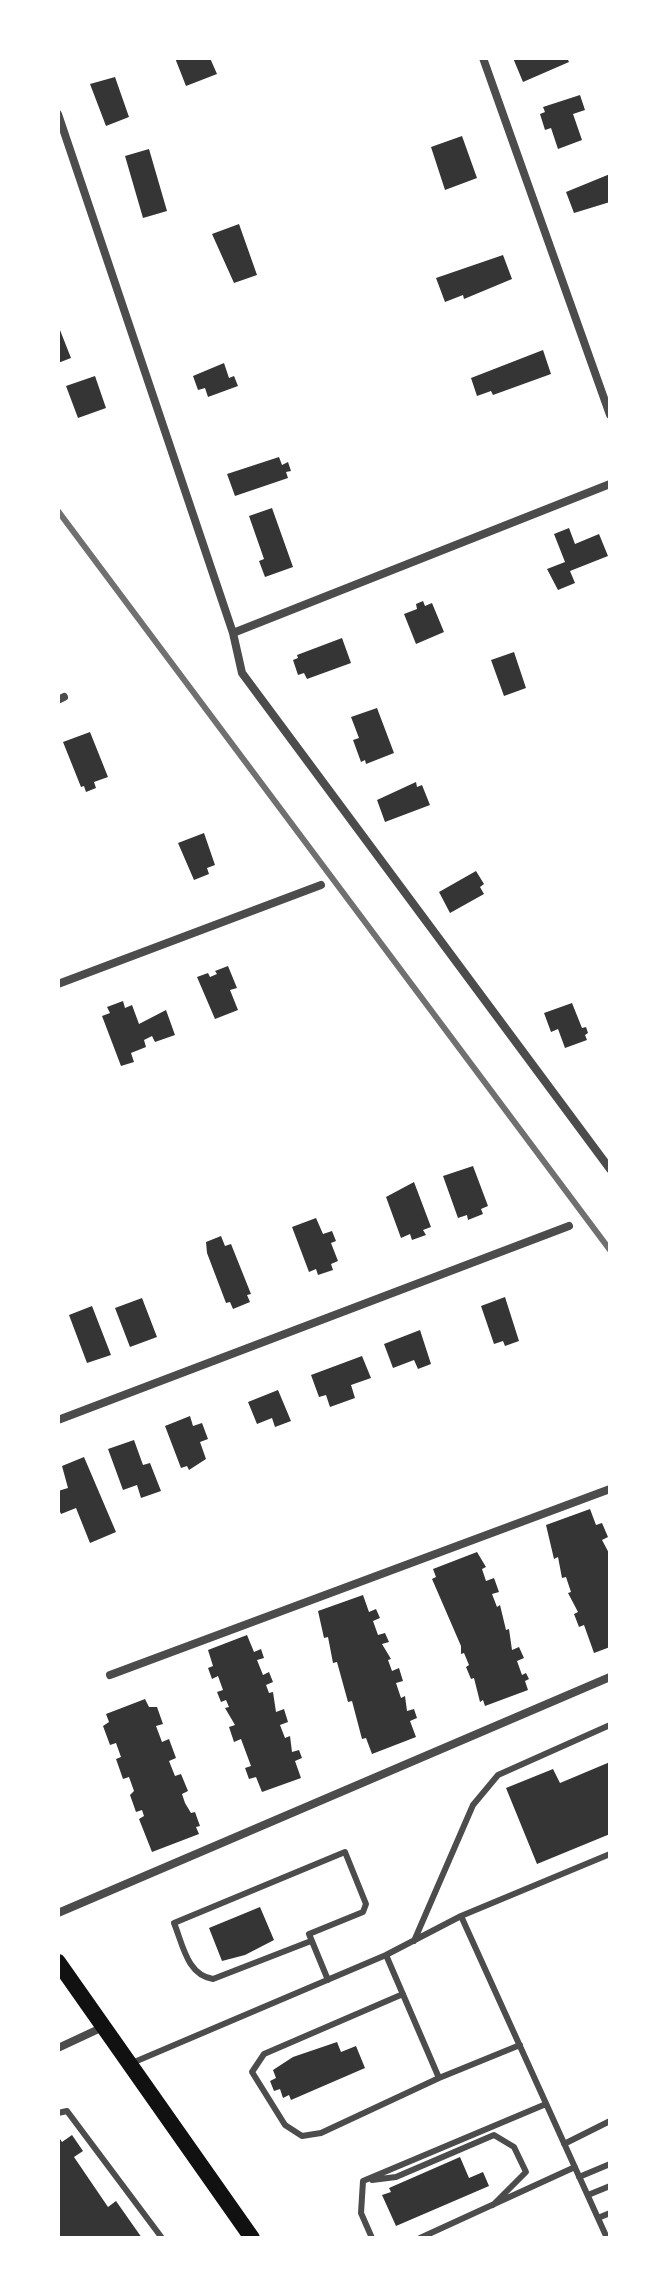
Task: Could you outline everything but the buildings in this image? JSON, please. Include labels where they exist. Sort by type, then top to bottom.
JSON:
[{"type":"main road","points":[[58,1962],[249,2237]]},
{"type":"street","points":[[483,58],[610,415]]},
{"type":"street","points":[[58,114],[233,633],[242,673],[610,1169]]},
{"type":"street","points":[[233,633],[610,484]]},
{"type":"street","points":[[58,984],[321,885]]},
{"type":"street","points":[[58,1420],[569,1226]]},
{"type":"street","points":[[110,1675],[610,1489]]},
{"type":"street","points":[[58,1913],[610,1677]]},
{"type":"street","points":[[58,2048],[103,2027]]},
{"type":"lane","points":[[414,1941],[473,1805],[498,1775],[610,1725]]},
{"type":"lane","points":[[311,1941],[213,1979],[200,1977],[192,1967],[174,1923],[345,1852],[366,1904],[363,1912],[309,1934],[328,1980]]},
{"type":"lane","points":[[129,2064],[386,1955],[461,1916],[610,1854]]},
{"type":"lane","points":[[461,1916],[608,2237]]},
{"type":"lane","points":[[386,1955],[439,2078]]},
{"type":"lane","points":[[403,1994],[264,2054],[252,2072],[285,2125],[302,2136],[321,2133],[439,2078],[520,2045]]},
{"type":"lane","points":[[363,2181],[546,2104]]},
{"type":"lane","points":[[58,2113],[67,2111],[162,2238]]},
{"type":"lane","points":[[564,2144],[610,2121]]},
{"type":"lane","points":[[363,2181],[396,2177],[494,2135],[514,2147],[526,2172],[493,2205]]},
{"type":"lane","points":[[579,2177],[610,2164]]},
{"type":"lane","points":[[420,2238],[575,2167]]},
{"type":"lane","points":[[363,2181],[361,2213],[372,2238]]},
{"type":"lane","points":[[588,2195],[610,2186]]},
{"type":"lane","points":[[598,2218],[610,2213]]},
{"type":"railway","points":[[58,511],[610,1250]]}]
